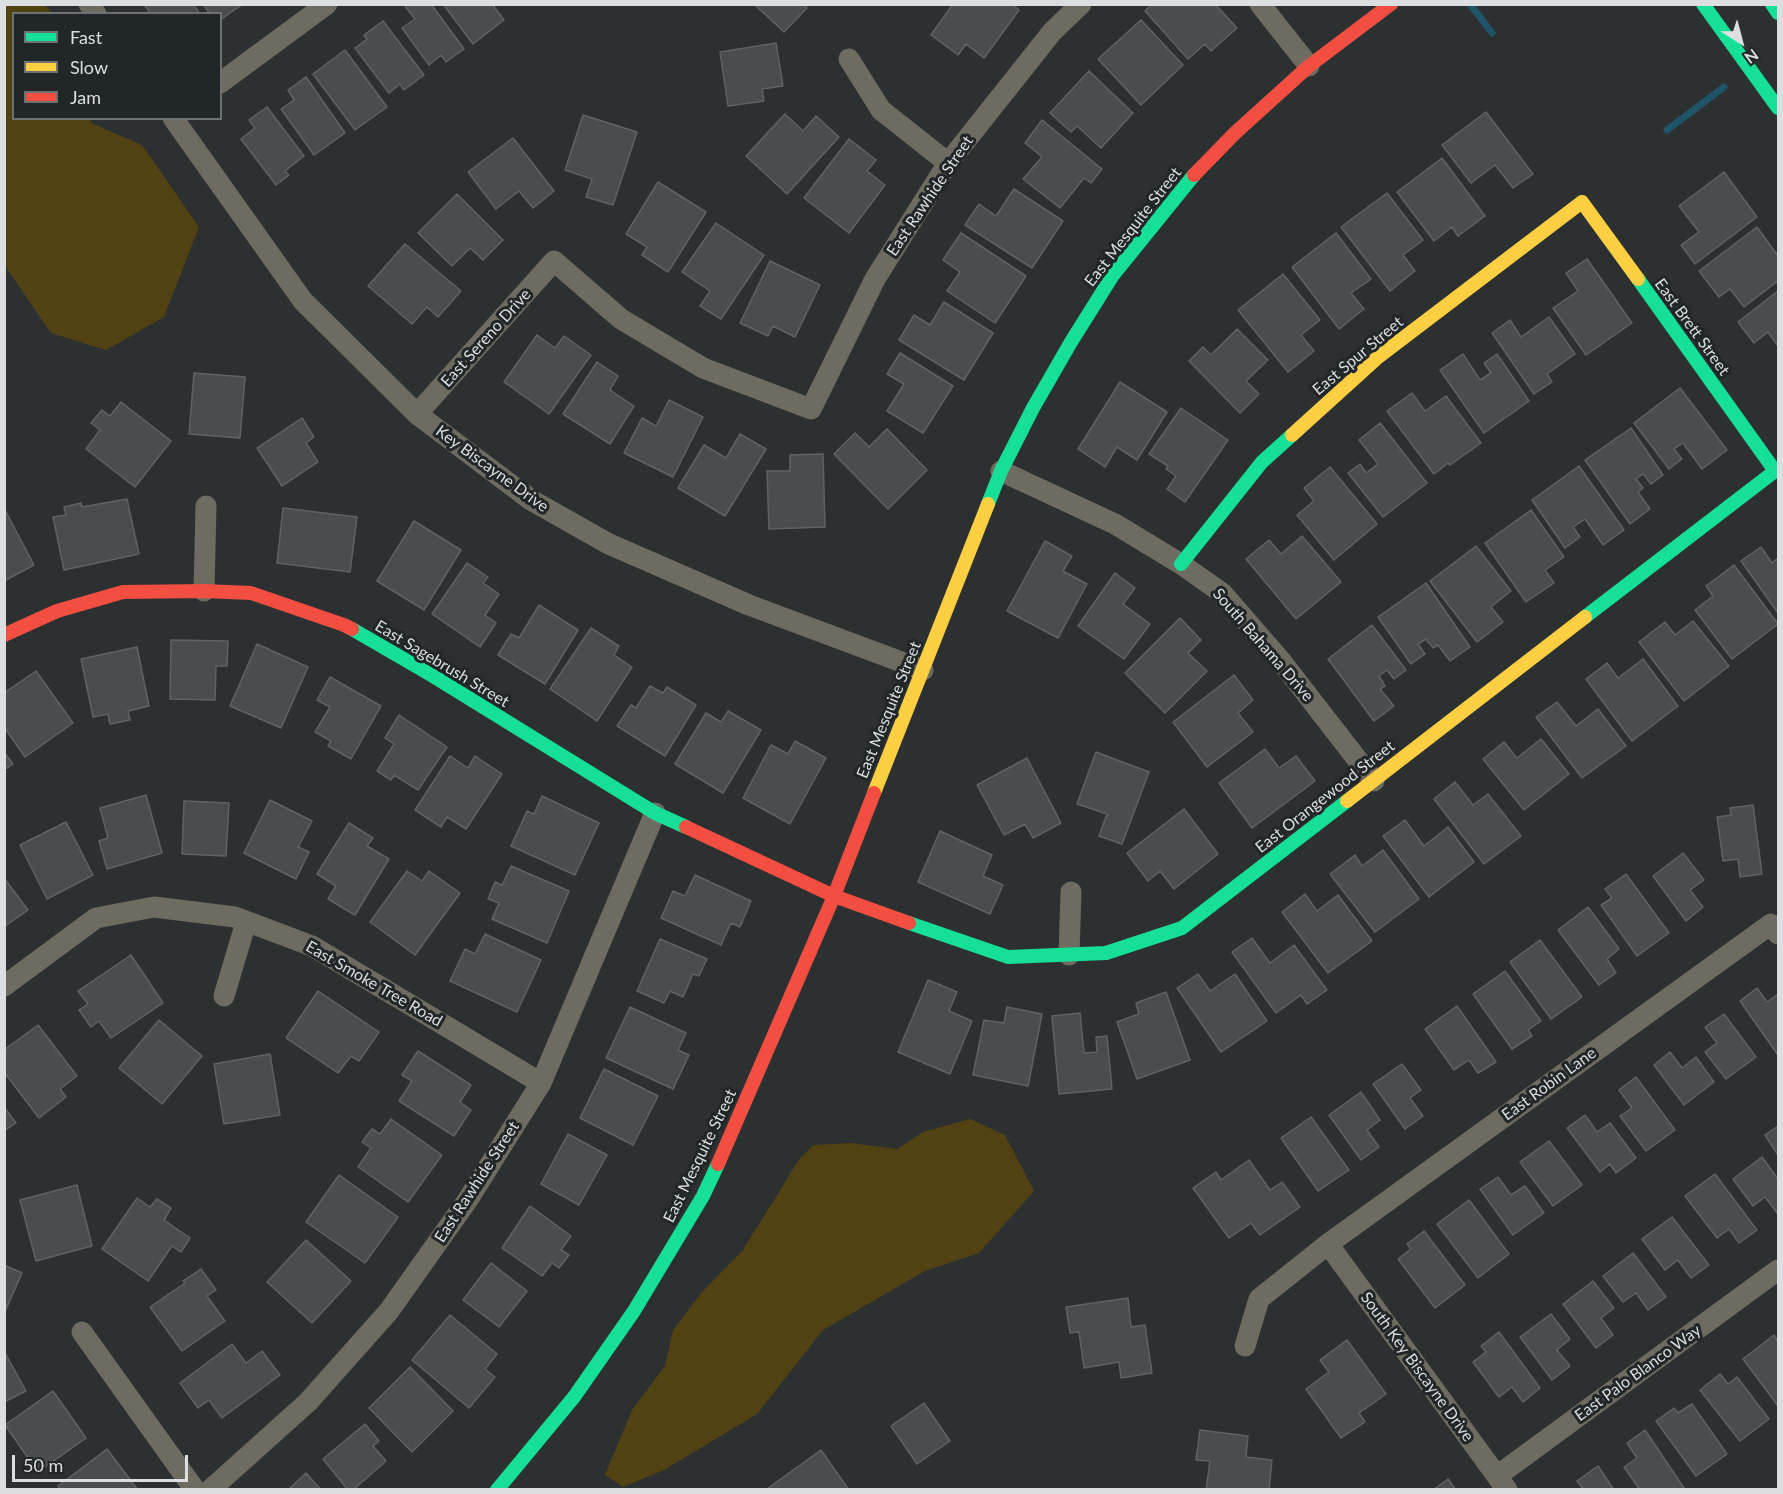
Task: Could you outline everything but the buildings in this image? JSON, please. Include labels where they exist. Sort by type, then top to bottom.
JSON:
[{"type":"street","points":[[222,82],[327,4]]},
{"type":"street","name":"East Rawhide Street","points":[[554,261],[621,319],[703,368],[811,409],[875,279],[948,163],[1052,32],[1081,4]]},
{"type":"street","points":[[1260,4],[1309,66]]},
{"type":"street","name":"East Mesquite Street","points":[[497,1490],[574,1397],[634,1311],[698,1205],[726,1148],[834,896],[1001,471],[1038,398],[1071,342],[1113,275],[1188,181],[1235,133],[1309,66],[1391,4]]},
{"type":"street","points":[[1703,4],[1779,108]]},
{"type":"street","points":[[1772,4],[1779,14]]},
{"type":"street","points":[[849,59],[881,110],[948,163]]},
{"type":"street","name":"Key Biscayne Drive","points":[[174,120],[303,301],[417,414],[531,500],[609,544],[749,605],[923,670]]},
{"type":"street","name":"East Brett Street","points":[[1582,202],[1774,471]]},
{"type":"street","name":"East Spur Street","points":[[1181,564],[1262,462],[1368,366],[1582,202]]},
{"type":"street","name":"East Sereno Drive","points":[[417,414],[554,261]]},
{"type":"street","name":"South Bahama Drive","points":[[1001,471],[1115,524],[1181,564],[1222,593],[1281,661],[1374,781]]},
{"type":"street","name":"East Orangewood Street","points":[[834,896],[1008,957],[1106,953],[1182,928],[1774,471]]},
{"type":"street","points":[[204,591],[206,506]]},
{"type":"street","name":"East Sagebrush Street","points":[[4,635],[57,611],[123,592],[251,593],[344,625],[433,676],[655,813],[834,896]]},
{"type":"street","name":"East Rawhide Street","points":[[210,1490],[308,1402],[389,1311],[470,1198],[541,1083],[655,813]]},
{"type":"street","points":[[1069,955],[1071,892]]},
{"type":"street","name":"East Smoke Tree Road","points":[[4,986],[96,918],[154,907],[235,917],[312,946],[541,1083]]},
{"type":"street","points":[[224,996],[246,922]]},
{"type":"street","name":"East Robin Lane","points":[[1245,1346],[1259,1299],[1328,1244],[1775,929]]},
{"type":"street","name":"South Key Biscayne Drive","points":[[1328,1244],[1502,1483]]},
{"type":"street","name":"East Palo Blanco Way","points":[[1502,1483],[1779,1270]]},
{"type":"street","points":[[81,1332],[195,1490]]},
{"type":"shaded area","points":[[4,5],[45,5],[51,12],[12,12],[12,120],[90,120],[91,123],[142,145],[199,227],[164,317],[106,350],[51,333],[5,266]]},
{"type":"shaded area","points":[[970,1119],[1005,1135],[1034,1191],[979,1253],[925,1271],[823,1330],[757,1414],[664,1470],[623,1487],[605,1475],[632,1410],[665,1366],[673,1330],[702,1292],[743,1250],[798,1161],[813,1145],[851,1143],[897,1149],[923,1132]]},
{"type":"waterway","points":[[1470,4],[1492,33]]},
{"type":"waterway","points":[[1667,130],[1724,87]]},
{"type":"traffic: fast","points":[[1703,4],[1778,108]]},
{"type":"traffic: fast","points":[[1772,4],[1778,13]]},
{"type":"traffic: fast","points":[[988,504],[1001,471],[1033,408],[1071,342],[1113,275],[1194,175]]},
{"type":"traffic: fast","points":[[1585,617],[1775,471],[1638,279]]},
{"type":"traffic: fast","points":[[1181,564],[1262,462],[1292,435]]},
{"type":"traffic: fast","points":[[352,629],[433,676],[655,813],[686,827]]},
{"type":"traffic: fast","points":[[909,923],[1008,957],[1106,953],[1182,928],[1347,801]]},
{"type":"traffic: fast","points":[[497,1490],[574,1397],[634,1311],[703,1196],[718,1164]]},
{"type":"traffic: slow","points":[[1292,435],[1377,358],[1582,202],[1638,279]]},
{"type":"traffic: slow","points":[[874,793],[988,504]]},
{"type":"traffic: slow","points":[[1347,801],[1585,617]]},
{"type":"traffic: jam","points":[[1194,175],[1235,133],[1309,66],[1391,4]]},
{"type":"traffic: jam","points":[[4,635],[57,611],[123,592],[251,593],[352,629]]},
{"type":"traffic: jam","points":[[718,1164],[834,896],[874,793]]},
{"type":"traffic: jam","points":[[686,827],[834,896],[909,923]]}]
